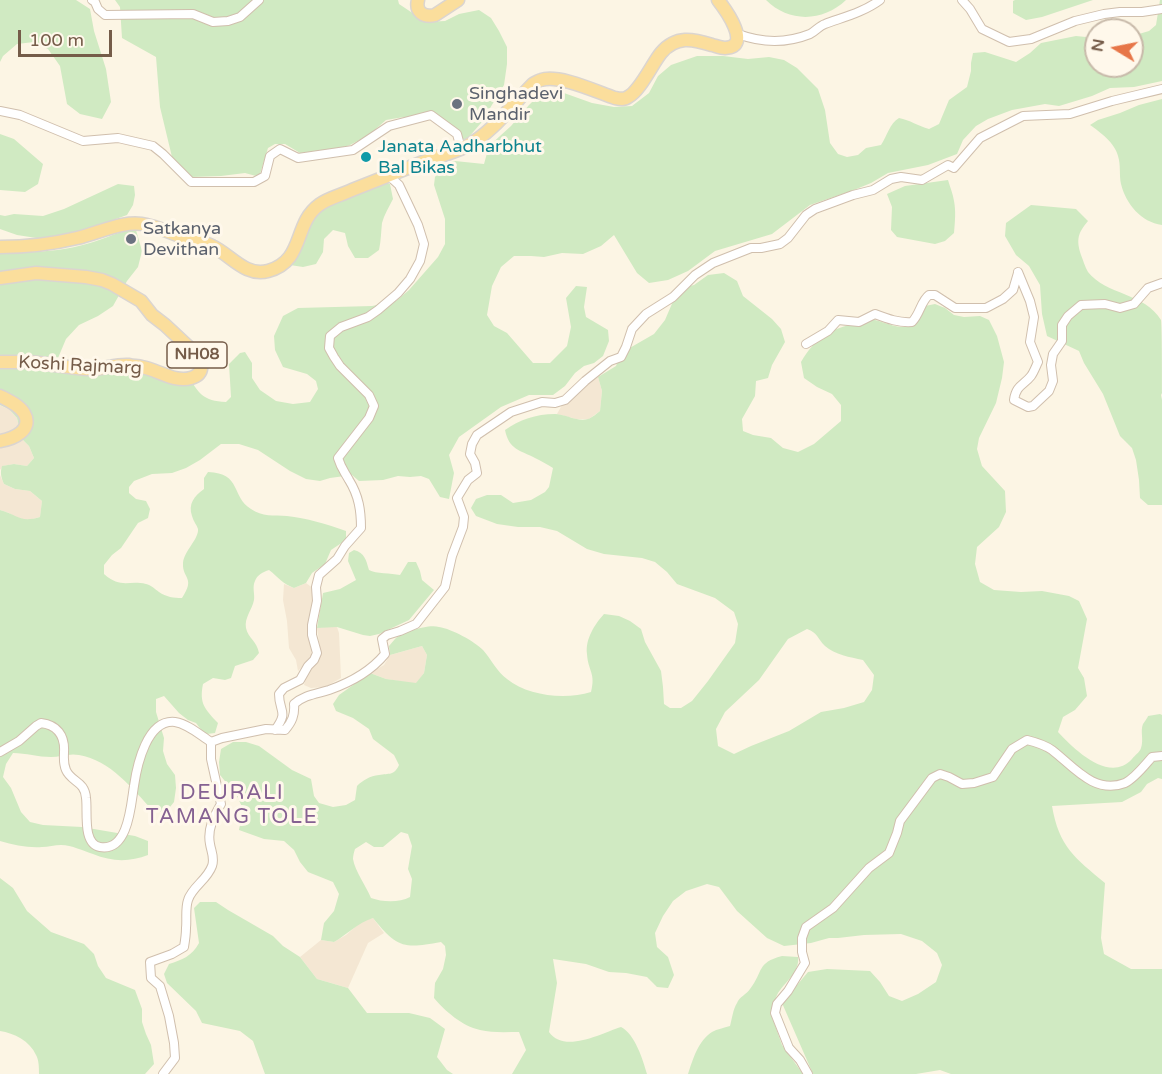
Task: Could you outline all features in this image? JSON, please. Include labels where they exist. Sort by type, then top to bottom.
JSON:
[{"type":"main road","points":[[418,0],[419,12],[431,16],[458,0]]},
{"type":"main road","points":[[0,247],[57,242],[136,223],[212,245],[250,270],[267,271],[287,261],[296,249],[300,232],[308,218],[319,205],[388,175],[461,149],[479,139],[533,84],[541,80],[559,79],[622,99],[630,97],[662,53],[673,43],[690,39],[726,48],[733,45],[737,41],[738,34],[718,0]]},
{"type":"main road","name":"Koshi Rajmarg","points":[[0,278],[36,273],[86,277],[112,284],[141,301],[152,315],[200,358],[202,365],[195,377],[188,379],[125,365],[90,370],[29,362],[0,362]]},
{"type":"main road","points":[[0,396],[20,409],[25,415],[26,427],[16,436],[0,441]]},
{"type":"street","points":[[92,0],[105,15],[193,14],[213,22],[240,17],[259,0]]},
{"type":"street","points":[[738,34],[766,42],[786,41],[813,33],[820,26],[869,8],[880,0]]},
{"type":"street","points":[[962,0],[982,29],[1009,42],[1031,39],[1075,21],[1104,14],[1162,9]]},
{"type":"street","points":[[211,742],[254,731],[285,730],[292,722],[294,704],[301,698],[347,683],[379,661],[385,654],[382,639],[416,624],[446,587],[452,556],[463,527],[464,517],[456,498],[468,480],[477,473],[470,454],[477,435],[511,412],[542,402],[555,403],[565,400],[610,361],[621,357],[632,329],[646,314],[673,297],[704,269],[741,250],[780,244],[814,209],[873,190],[891,179],[901,177],[922,180],[948,165],[954,168],[980,138],[1023,116],[1070,114],[1162,89]]},
{"type":"street","points":[[0,111],[20,115],[82,141],[118,138],[153,146],[191,182],[254,182],[265,176],[270,156],[280,149],[298,158],[353,150],[389,126],[431,115],[457,134],[461,149]]},
{"type":"street","points":[[275,730],[281,722],[283,713],[279,694],[284,688],[300,680],[317,653],[312,625],[319,575],[337,559],[361,528],[361,509],[356,492],[342,470],[338,458],[369,418],[374,406],[369,395],[334,357],[329,348],[330,336],[340,327],[368,317],[398,293],[410,279],[420,261],[424,244],[418,225],[399,185],[388,175]]},
{"type":"street","points":[[806,344],[828,331],[838,320],[859,322],[875,314],[904,323],[912,322],[925,297],[929,294],[935,295],[955,308],[986,308],[1003,299],[1013,290],[1018,272],[1034,317],[1030,342],[1038,362],[1032,376],[1020,385],[1014,400],[1028,407],[1033,406],[1049,391],[1053,381],[1051,365],[1053,354],[1062,341],[1062,325],[1068,316],[1081,305],[1105,304],[1120,308],[1134,304],[1148,288],[1162,283]]},
{"type":"street","points":[[0,752],[19,741],[41,723],[54,726],[59,732],[65,750],[63,760],[66,770],[82,785],[85,791],[87,829],[90,839],[101,848],[112,846],[122,837],[130,816],[141,754],[157,728],[166,723],[175,722],[211,742]]},
{"type":"street","points":[[808,1074],[800,1060],[789,1048],[775,1013],[777,1004],[805,963],[802,938],[806,927],[833,908],[869,868],[889,853],[900,821],[932,778],[940,774],[962,784],[993,777],[1012,749],[1027,740],[1051,749],[1073,770],[1094,783],[1110,786],[1126,783],[1152,758],[1162,756]]},
{"type":"street","points":[[164,1074],[175,1058],[174,1043],[160,986],[151,978],[150,962],[184,947],[187,902],[193,889],[205,878],[212,865],[213,852],[209,843],[209,830],[221,804],[211,742]]},
{"type":"shaded area","points":[[598,377],[602,391],[600,411],[589,419],[576,419],[557,414],[562,405]]},
{"type":"shaded area","points":[[0,405],[9,409],[17,418],[22,439],[29,446],[34,458],[27,466],[14,464],[3,466],[0,470]]},
{"type":"shaded area","points":[[0,475],[4,484],[15,489],[30,491],[42,501],[40,517],[29,520],[16,518],[0,510]]},
{"type":"shaded area","points":[[306,583],[314,589],[312,647],[311,656],[298,671],[296,660],[289,648],[283,600],[284,584],[294,588]]},
{"type":"shaded area","points":[[337,627],[339,633],[341,678],[325,687],[311,688],[304,685],[318,658],[320,649],[317,628]]},
{"type":"shaded area","points":[[422,646],[427,655],[424,673],[416,684],[386,679],[370,673],[384,665],[390,655]]},
{"type":"shaded area","points":[[373,918],[384,933],[368,943],[348,988],[317,979],[300,957],[321,940],[334,942],[362,921]]},
{"type":"green space","points":[[0,0],[76,0],[90,9],[94,31],[106,69],[111,102],[102,119],[80,114],[67,104],[60,66],[48,49],[34,42],[17,44],[3,56],[0,62]]},
{"type":"green space","points":[[115,0],[398,0],[399,4],[426,22],[445,21],[459,14],[479,10],[491,18],[507,47],[504,85],[481,123],[468,138],[456,144],[449,124],[434,116],[404,117],[386,120],[369,135],[329,152],[300,153],[285,144],[275,144],[268,148],[260,174],[256,176],[245,173],[191,177],[187,176],[172,157],[160,107],[156,57],[122,38],[120,7]]},
{"type":"green space","points":[[766,0],[846,0],[827,13],[806,17],[785,13]]},
{"type":"green space","points":[[1093,0],[1026,20],[1013,13],[1013,1]]},
{"type":"green space","points":[[1160,0],[1162,0],[1162,81],[1134,87],[1110,88],[1059,106],[1045,104],[1012,110],[988,119],[976,126],[963,140],[957,154],[928,165],[888,173],[854,190],[810,205],[772,234],[715,251],[688,271],[668,280],[649,283],[637,273],[614,235],[601,246],[583,254],[562,253],[544,257],[514,256],[501,267],[492,286],[487,315],[494,326],[507,333],[533,363],[550,363],[567,346],[571,327],[566,298],[576,286],[587,287],[584,307],[586,317],[608,330],[609,341],[603,356],[575,373],[565,386],[553,395],[529,395],[501,407],[459,437],[449,455],[454,473],[449,499],[440,497],[429,479],[421,476],[398,476],[383,480],[359,481],[352,475],[320,481],[306,479],[258,450],[239,444],[221,444],[186,468],[172,473],[152,474],[134,481],[129,487],[129,493],[136,499],[146,501],[150,509],[148,518],[138,523],[121,548],[104,565],[104,574],[120,583],[140,583],[153,587],[167,596],[182,598],[188,586],[183,563],[198,533],[191,512],[191,504],[204,489],[204,478],[208,472],[219,473],[231,481],[245,504],[255,512],[302,518],[331,526],[346,531],[346,540],[331,550],[325,564],[312,573],[306,583],[294,588],[269,570],[257,577],[254,586],[254,600],[246,624],[247,631],[259,653],[253,660],[235,666],[231,678],[225,680],[213,678],[203,684],[204,706],[218,723],[215,733],[207,734],[202,731],[196,723],[179,713],[164,696],[156,699],[156,712],[164,738],[163,751],[167,764],[175,775],[174,802],[166,812],[153,811],[111,769],[90,758],[75,755],[51,757],[13,753],[6,764],[3,777],[11,788],[21,812],[30,822],[82,827],[135,836],[148,841],[148,855],[128,860],[114,860],[65,845],[32,847],[0,841],[0,510],[23,519],[33,519],[40,517],[42,501],[30,491],[15,489],[4,484],[1,475],[2,466],[14,464],[27,466],[34,458],[29,446],[22,439],[17,418],[9,409],[0,405],[0,251],[57,250],[90,243],[124,231],[136,230],[142,251],[138,267],[113,306],[79,325],[66,339],[58,358],[68,364],[188,375],[202,395],[212,400],[226,402],[231,397],[229,364],[240,353],[245,352],[252,363],[252,378],[260,390],[276,401],[293,404],[310,402],[318,389],[316,381],[307,374],[283,367],[275,350],[274,336],[283,316],[298,308],[372,306],[396,301],[409,290],[438,257],[445,244],[445,219],[434,185],[435,177],[445,163],[455,161],[484,164],[489,146],[542,92],[564,93],[592,103],[614,107],[632,106],[649,93],[658,76],[671,65],[697,56],[748,59],[769,57],[784,60],[797,68],[818,89],[825,110],[830,143],[838,154],[847,157],[858,155],[866,148],[881,145],[891,126],[899,118],[929,129],[939,124],[949,100],[967,87],[973,53],[985,52],[1016,62],[1041,43],[1076,36],[1084,37],[1084,78],[1144,78],[1144,32],[1156,25]]},
{"type":"green space","points":[[1162,99],[1162,225],[1147,220],[1135,211],[1123,191],[1114,147],[1107,138],[1090,125],[1139,105]]},
{"type":"green space","points":[[0,134],[14,139],[43,164],[38,184],[25,192],[0,190]]},
{"type":"green space","points":[[948,180],[955,205],[954,233],[945,241],[935,244],[897,237],[891,230],[892,207],[887,194],[905,186]]},
{"type":"green space","points":[[381,181],[390,184],[393,199],[382,223],[379,250],[368,258],[355,258],[348,246],[345,233],[333,230],[324,239],[323,252],[316,264],[303,267],[290,265],[299,253],[311,223],[322,206]]},
{"type":"green space","points":[[118,184],[134,186],[133,205],[127,215],[77,233],[43,239],[17,235],[0,229],[0,215],[43,216],[64,209]]},
{"type":"green space","points":[[1031,205],[1076,209],[1088,221],[1078,240],[1088,272],[1096,280],[1145,304],[1161,320],[1162,505],[1148,505],[1140,498],[1136,460],[1132,448],[1120,436],[1103,394],[1079,351],[1047,336],[1042,314],[1040,285],[1029,266],[1016,255],[1005,236],[1006,223]]},
{"type":"green space","points":[[724,273],[737,281],[743,296],[781,329],[785,342],[772,365],[768,378],[756,381],[755,396],[742,419],[743,431],[771,438],[783,448],[798,452],[814,444],[841,421],[841,405],[832,394],[804,378],[801,362],[824,336],[847,325],[870,320],[898,327],[908,327],[925,306],[935,304],[954,315],[980,316],[989,320],[997,336],[1004,362],[996,403],[979,438],[977,449],[982,466],[1005,491],[1006,512],[999,527],[977,547],[975,564],[980,582],[994,590],[1042,591],[1069,596],[1079,601],[1087,619],[1078,668],[1084,678],[1087,696],[1075,710],[1063,717],[1058,732],[1082,755],[1103,766],[1113,768],[1123,766],[1140,749],[1142,727],[1148,716],[1162,715],[1162,779],[1158,778],[1147,784],[1141,792],[1122,802],[1052,806],[1064,842],[1085,866],[1105,883],[1101,938],[1104,954],[1131,969],[1162,969],[1162,1074],[951,1074],[940,1070],[916,1074],[813,1074],[782,1003],[808,972],[827,969],[870,971],[889,996],[902,1001],[936,982],[942,965],[937,953],[922,941],[901,934],[829,938],[784,946],[767,938],[737,911],[719,887],[707,884],[686,891],[673,901],[655,933],[657,947],[668,957],[674,975],[668,988],[657,987],[647,977],[609,972],[586,964],[553,959],[557,983],[549,1032],[556,1038],[573,1042],[621,1027],[634,1041],[647,1074],[512,1074],[526,1050],[519,1032],[489,1032],[473,1028],[454,1017],[434,998],[435,983],[443,969],[446,955],[445,946],[441,942],[418,945],[402,944],[395,941],[373,918],[334,942],[321,940],[324,923],[334,911],[339,894],[333,882],[308,872],[294,850],[284,841],[264,839],[239,830],[243,809],[237,796],[220,775],[219,762],[221,749],[233,742],[246,742],[259,746],[292,770],[311,779],[314,796],[319,803],[333,807],[346,805],[355,800],[357,786],[364,780],[395,771],[399,765],[394,755],[373,739],[369,729],[353,718],[336,711],[333,704],[339,695],[370,673],[386,679],[416,683],[424,673],[427,655],[422,646],[390,655],[389,646],[399,636],[416,629],[434,626],[456,633],[479,647],[500,673],[516,685],[536,693],[570,696],[591,692],[593,680],[588,660],[589,637],[604,614],[619,616],[641,629],[645,642],[661,671],[664,704],[670,708],[681,708],[692,701],[735,643],[738,624],[734,612],[715,598],[677,584],[655,562],[587,549],[557,531],[540,527],[497,524],[476,516],[471,508],[476,499],[487,495],[501,495],[513,503],[531,500],[545,492],[549,487],[553,468],[512,446],[505,430],[535,416],[559,414],[584,420],[600,411],[602,391],[598,377],[616,366],[621,353],[654,334],[665,320],[674,299],[682,288],[694,285],[708,275]],"holes":[[[807,629],[833,652],[863,660],[874,675],[872,690],[864,702],[821,712],[789,731],[734,754],[718,746],[716,729],[725,712],[759,680],[788,639]],[[401,832],[408,834],[412,846],[408,869],[412,879],[410,897],[390,901],[371,898],[354,864],[355,849],[366,842],[374,847],[383,847]]]},
{"type":"green space","points":[[354,550],[363,555],[369,570],[376,572],[400,575],[408,562],[416,562],[422,580],[434,590],[409,620],[379,634],[363,635],[337,627],[317,628],[323,593],[340,589],[356,580],[348,561],[349,553]]},
{"type":"green space","points":[[0,878],[13,888],[27,911],[51,932],[84,944],[94,954],[106,978],[135,990],[142,1009],[142,1022],[151,1045],[154,1064],[145,1074],[39,1074],[38,1059],[30,1046],[16,1036],[0,1031]]},
{"type":"green space","points":[[200,902],[216,902],[273,936],[300,957],[317,979],[348,988],[367,1013],[409,1013],[430,1018],[445,1029],[437,1057],[453,1074],[265,1074],[253,1041],[240,1031],[202,1023],[196,1011],[167,983],[164,974],[169,964],[186,957],[199,943],[194,908]]},
{"type":"green space","points":[[782,956],[798,957],[798,963],[794,973],[777,995],[771,1014],[782,1045],[803,1074],[688,1074],[703,1040],[712,1032],[730,1026],[738,1001],[750,989],[764,965]]},
{"type":"place","name":"Singhadevi Mandir","points":[[457,104]]},
{"type":"place","name":"Janata Aadharbhut Bal Bikas","points":[[366,157]]},
{"type":"place","name":"Satkanya Devithan","points":[[131,239]]},
{"type":"district","name":"DEURALI TAMANG TOLE","points":[[232,805]]}]
